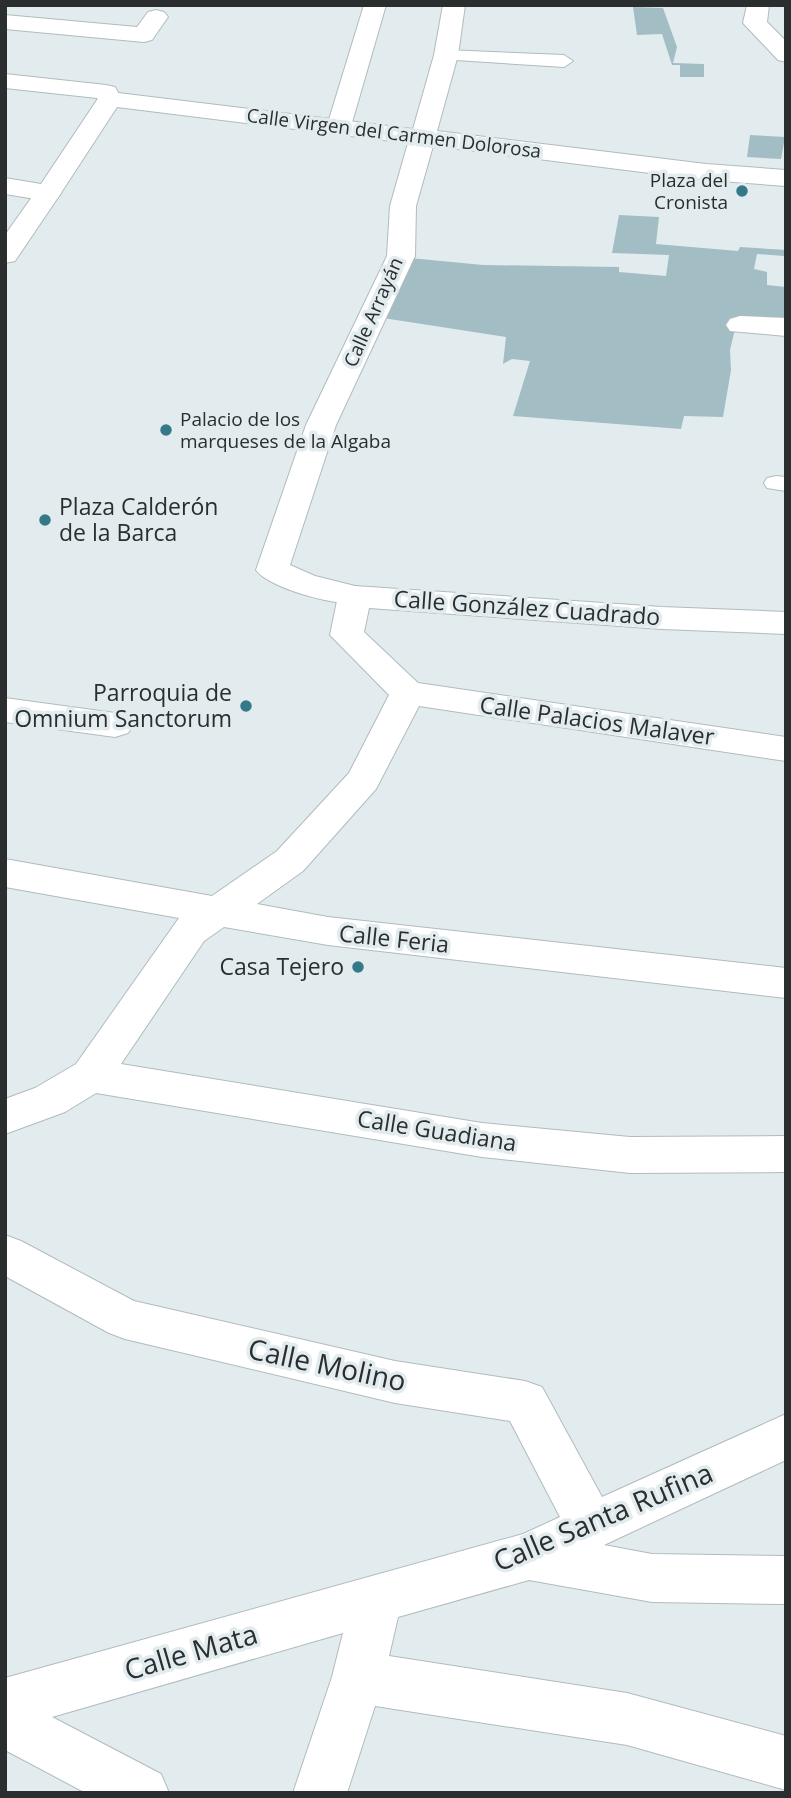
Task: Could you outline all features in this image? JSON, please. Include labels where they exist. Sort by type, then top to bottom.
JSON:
[{"type":"street","points":[[339,126],[375,5]]},
{"type":"street","name":"Calle Arrayán","points":[[272,570],[321,425],[401,256],[403,206],[446,55],[454,5]]},
{"type":"street","points":[[758,5],[755,23],[786,55]]},
{"type":"street","points":[[5,22],[144,35],[156,17]]},
{"type":"street","name":"Calle Virgen del Carmen Dolorosa","points":[[5,81],[106,92],[110,99],[706,172],[786,178]]},
{"type":"street","points":[[5,255],[110,99]]},
{"type":"street","points":[[5,186],[48,193]]},
{"type":"street","points":[[740,326],[786,327]]},
{"type":"street","name":"Calle González Cuadrado","points":[[272,570],[305,584],[355,596],[662,618],[786,623]]},
{"type":"street","points":[[5,1117],[50,1100],[91,1076],[190,932],[290,861],[363,780],[408,693],[347,635],[355,596]]},
{"type":"street","name":"Calle Palacios Malaver","points":[[408,693],[786,749]]},
{"type":"street","points":[[5,710],[115,725]]},
{"type":"street","name":"Calle Feria","points":[[5,873],[328,931],[786,983]]},
{"type":"street","name":"Calle Guadiana","points":[[91,1076],[482,1140],[630,1154],[786,1154]]},
{"type":"street","name":"Calle Molino","points":[[5,1254],[125,1320],[395,1382],[525,1402],[592,1527]]},
{"type":"street","name":"Calle Santa Rufina","points":[[377,1600],[529,1556],[786,1436]]},
{"type":"street","points":[[529,1556],[652,1578],[786,1580]]},
{"type":"street","points":[[320,1793],[358,1677],[377,1600]]},
{"type":"street","name":"Calle Mata","points":[[5,1704],[377,1600]]},
{"type":"street","points":[[358,1677],[627,1719],[786,1763]]},
{"type":"street","points":[[5,1721],[113,1786]]},
{"type":"lane","points":[[446,55],[564,61]]},
{"type":"shaded area","points":[[633,7],[663,8],[677,47],[673,63],[704,64],[704,77],[680,77],[680,65],[672,65],[662,34],[637,35]]},
{"type":"shaded area","points":[[750,135],[785,137],[781,159],[747,157]]},
{"type":"shaded area","points":[[619,215],[659,217],[656,244],[738,251],[740,247],[786,250],[784,256],[757,254],[754,269],[767,272],[767,285],[786,287],[786,323],[735,329],[730,350],[731,370],[723,417],[684,416],[681,429],[513,416],[530,361],[512,359],[503,364],[506,337],[383,318],[410,258],[483,265],[619,267],[619,272],[666,276],[669,255],[612,253]]},
{"type":"place","name":"Plaza del Cronista","points":[[742,191]]},
{"type":"place","name":"Palacio de los marqueses de la Algaba","points":[[166,430]]},
{"type":"place","name":"Plaza Calderón de la Barca","points":[[45,520]]},
{"type":"place","name":"Parroquia de Omnium Sanctorum","points":[[246,706]]},
{"type":"place","name":"Casa Tejero","points":[[358,967]]}]
